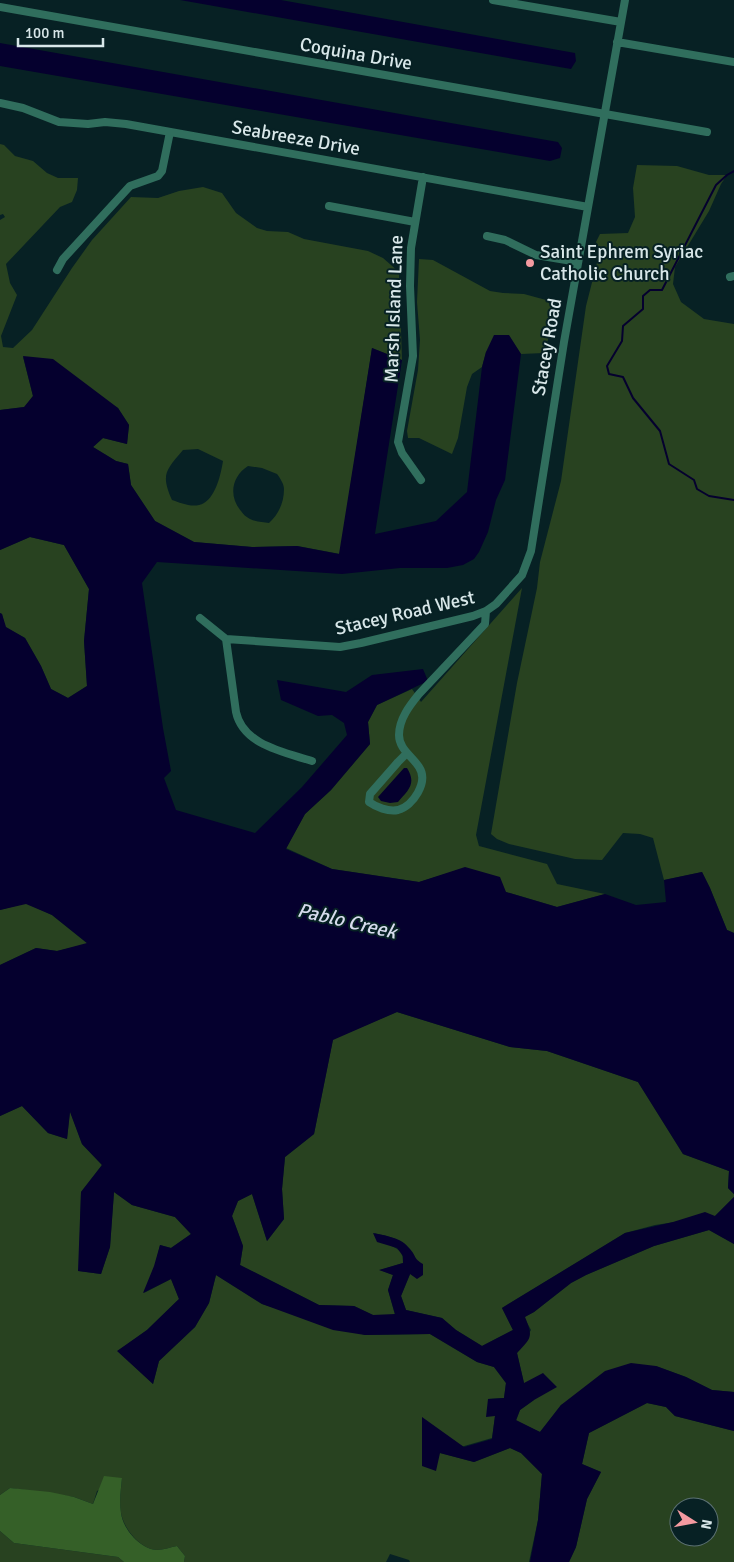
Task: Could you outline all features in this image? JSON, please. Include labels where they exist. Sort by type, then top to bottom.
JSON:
[{"type":"street","points":[[493,0],[621,22]]},
{"type":"street","name":"Stacey Road","points":[[531,551],[561,361],[625,0]]},
{"type":"street","name":"Coquina Drive","points":[[0,7],[707,132]]},
{"type":"street","points":[[617,42],[734,62]]},
{"type":"street","name":"Seabreeze Drive","points":[[0,103],[22,108],[59,122],[126,124],[588,207]]},
{"type":"street","points":[[57,270],[63,258],[130,186],[158,176],[162,171],[170,132]]},
{"type":"street","name":"Marsh Island Lane","points":[[421,480],[402,453],[398,442],[413,356],[410,269],[415,222],[423,177]]},
{"type":"street","name":"Marsh Island Lane","points":[[329,206],[415,222]]},
{"type":"street","points":[[487,236],[505,240],[536,254],[578,262]]},
{"type":"street","name":"Stacey Road West","points":[[226,639],[340,647],[470,617],[486,612],[496,604],[522,575],[531,551]]},
{"type":"street","points":[[407,753],[370,794],[368,802],[376,807],[397,810],[410,803],[418,794],[421,783],[420,768],[407,753],[403,749],[399,736],[401,723],[419,694],[485,624],[486,612]]},
{"type":"street","points":[[200,618],[226,639],[236,712],[242,727],[265,746],[312,761]]},
{"type":"green space","points":[[0,144],[4,145],[15,156],[33,161],[47,173],[58,178],[78,178],[77,190],[72,202],[60,207],[6,264],[10,283],[17,295],[1,336],[3,347],[13,348],[32,330],[92,240],[131,197],[158,198],[179,191],[203,187],[222,193],[236,213],[257,228],[267,231],[288,232],[304,239],[368,251],[383,258],[399,272],[402,360],[372,348],[340,554],[297,546],[252,547],[194,542],[155,521],[131,485],[128,464],[116,461],[93,447],[103,438],[127,444],[129,425],[118,408],[23,357],[33,396],[25,407],[0,410],[0,220],[5,217],[3,214],[0,215]],"holes":[[[198,449],[223,461],[215,490],[208,500],[200,505],[188,505],[172,500],[166,479],[169,468],[183,450]],[[248,466],[262,468],[277,474],[281,479],[284,489],[282,503],[276,516],[269,523],[255,521],[247,517],[234,499],[235,481],[238,475]]]},
{"type":"green space","points":[[637,165],[677,166],[709,175],[727,175],[709,211],[675,267],[673,284],[681,302],[704,319],[734,324],[734,933],[727,930],[702,872],[664,880],[653,838],[640,834],[623,833],[602,860],[575,859],[509,844],[491,834],[517,683],[537,588],[540,562],[561,481],[586,306],[600,251],[596,242],[600,234],[628,233],[635,217],[633,188]]},
{"type":"green space","points":[[419,259],[433,260],[490,291],[524,294],[546,300],[553,307],[550,333],[544,353],[521,354],[509,336],[486,352],[482,367],[472,374],[467,387],[458,438],[452,454],[419,438],[408,438],[407,431],[418,370],[420,340],[417,302]]},
{"type":"green space","points":[[30,537],[64,545],[89,589],[84,641],[87,686],[68,698],[51,689],[41,666],[25,638],[5,627],[2,614],[0,613],[0,550]]},
{"type":"green space","points":[[522,588],[476,835],[479,846],[547,864],[557,884],[605,894],[557,907],[506,892],[465,868],[419,882],[332,869],[286,848],[305,814],[331,790],[370,744],[368,722],[377,705],[412,689],[421,702]]},
{"type":"green space","points":[[26,903],[52,915],[88,944],[57,951],[36,948],[0,965],[0,910]]},
{"type":"green space","points":[[397,1012],[510,1047],[547,1051],[638,1082],[683,1154],[729,1171],[728,1188],[734,1194],[734,1197],[715,1216],[655,1225],[625,1233],[502,1308],[513,1330],[482,1346],[456,1330],[442,1318],[406,1310],[401,1296],[416,1260],[408,1248],[394,1238],[374,1233],[384,1242],[399,1250],[402,1255],[403,1263],[380,1270],[393,1275],[388,1290],[395,1315],[373,1315],[354,1306],[319,1305],[240,1265],[243,1246],[232,1216],[238,1201],[252,1194],[267,1241],[284,1219],[282,1189],[285,1157],[314,1134],[333,1039]]},
{"type":"green space","points":[[22,1106],[48,1133],[67,1139],[70,1111],[82,1144],[102,1165],[81,1192],[79,1271],[101,1274],[110,1247],[114,1192],[132,1205],[175,1217],[191,1234],[171,1248],[160,1245],[155,1266],[144,1293],[171,1279],[179,1299],[147,1330],[118,1351],[153,1384],[159,1361],[195,1327],[209,1303],[216,1275],[262,1304],[365,1335],[430,1334],[477,1362],[494,1367],[506,1383],[504,1398],[488,1399],[495,1416],[492,1438],[440,1453],[474,1462],[510,1448],[521,1453],[542,1474],[538,1520],[529,1562],[410,1562],[390,1554],[386,1562],[184,1562],[185,1556],[177,1546],[159,1550],[151,1549],[139,1542],[129,1531],[120,1509],[122,1478],[97,1491],[93,1504],[74,1497],[10,1488],[0,1495],[0,1116]]},
{"type":"green space","points":[[709,1230],[734,1244],[734,1392],[712,1390],[686,1377],[656,1366],[561,1405],[540,1432],[516,1421],[520,1410],[534,1400],[524,1383],[517,1353],[531,1330],[524,1317],[534,1312],[571,1283],[586,1275],[654,1246]]},
{"type":"green space","points":[[647,1403],[666,1407],[675,1416],[734,1431],[734,1562],[569,1562],[576,1547],[587,1499],[601,1472],[582,1464],[589,1433]]},
{"type":"green space","points":[[104,1476],[122,1478],[120,1500],[122,1519],[133,1537],[151,1549],[159,1550],[177,1546],[185,1556],[184,1562],[124,1562],[118,1557],[14,1543],[0,1531],[0,1495],[10,1488],[50,1492],[74,1497],[93,1504]]},
{"type":"green space","points":[[0,1531],[14,1543],[118,1557],[124,1562],[0,1562]]},
{"type":"water","points":[[180,0],[281,0],[575,53],[576,61],[571,69]]},
{"type":"water","points":[[0,43],[558,142],[562,148],[560,158],[550,161],[0,66]]},
{"type":"water","name":"Pablo Creek","points":[[494,335],[509,335],[521,354],[505,480],[496,500],[488,532],[474,559],[463,565],[447,568],[400,568],[342,574],[157,562],[142,583],[171,771],[164,778],[176,810],[255,833],[302,787],[347,735],[344,723],[332,715],[318,716],[281,700],[277,680],[346,692],[372,675],[423,669],[428,681],[377,705],[368,722],[370,744],[331,790],[305,814],[286,849],[332,869],[419,882],[465,867],[500,877],[506,892],[557,907],[605,894],[636,905],[666,902],[664,880],[702,872],[727,930],[734,933],[734,1194],[728,1188],[729,1171],[683,1154],[638,1082],[547,1051],[510,1047],[397,1012],[333,1040],[314,1134],[285,1157],[282,1189],[284,1219],[267,1241],[252,1194],[238,1201],[232,1216],[243,1246],[240,1265],[319,1305],[354,1306],[373,1315],[395,1314],[388,1290],[393,1275],[379,1270],[403,1263],[403,1256],[397,1248],[377,1242],[373,1233],[398,1239],[423,1264],[423,1275],[417,1279],[410,1274],[401,1296],[406,1310],[442,1318],[456,1330],[482,1346],[513,1330],[502,1308],[625,1233],[673,1222],[705,1212],[715,1216],[734,1197],[734,1244],[709,1230],[654,1246],[571,1283],[525,1317],[530,1336],[517,1353],[524,1383],[543,1373],[557,1387],[520,1410],[516,1420],[540,1432],[561,1405],[605,1371],[631,1363],[656,1366],[686,1377],[712,1390],[734,1392],[734,1431],[675,1416],[666,1407],[647,1403],[589,1433],[582,1464],[601,1472],[587,1499],[576,1547],[569,1562],[530,1562],[538,1520],[542,1474],[521,1453],[510,1448],[474,1462],[440,1453],[436,1471],[422,1466],[422,1417],[464,1447],[492,1439],[495,1416],[486,1417],[488,1399],[504,1398],[506,1383],[494,1367],[477,1362],[430,1334],[365,1335],[333,1330],[262,1304],[216,1275],[209,1303],[195,1327],[159,1361],[153,1384],[117,1351],[147,1330],[179,1299],[171,1279],[143,1293],[160,1245],[171,1248],[191,1234],[175,1217],[132,1205],[114,1192],[110,1247],[101,1274],[78,1271],[81,1192],[102,1165],[82,1144],[70,1112],[67,1139],[48,1133],[22,1106],[0,1116],[0,965],[36,948],[57,951],[87,943],[52,915],[26,904],[0,910],[0,613],[6,627],[25,638],[41,666],[51,689],[68,698],[87,686],[84,641],[89,589],[64,545],[30,537],[0,550],[0,410],[24,407],[33,396],[23,356],[53,359],[118,408],[129,425],[127,444],[103,438],[93,447],[116,461],[128,464],[131,485],[155,521],[194,542],[252,547],[297,546],[339,554],[372,348],[402,360],[375,534],[436,521],[467,492],[482,367],[486,352]]},
{"type":"water","points":[[404,768],[407,768],[411,778],[408,790],[398,802],[381,801],[378,797]]},
{"type":"waterway","points":[[734,171],[716,185],[662,290],[650,290],[643,296],[643,309],[623,326],[622,341],[607,366],[609,374],[623,377],[633,398],[660,431],[669,464],[694,480],[697,489],[709,496],[734,500]]},
{"type":"place","name":"Saint Ephrem Syriac Catholic Church","points":[[530,263]]}]
